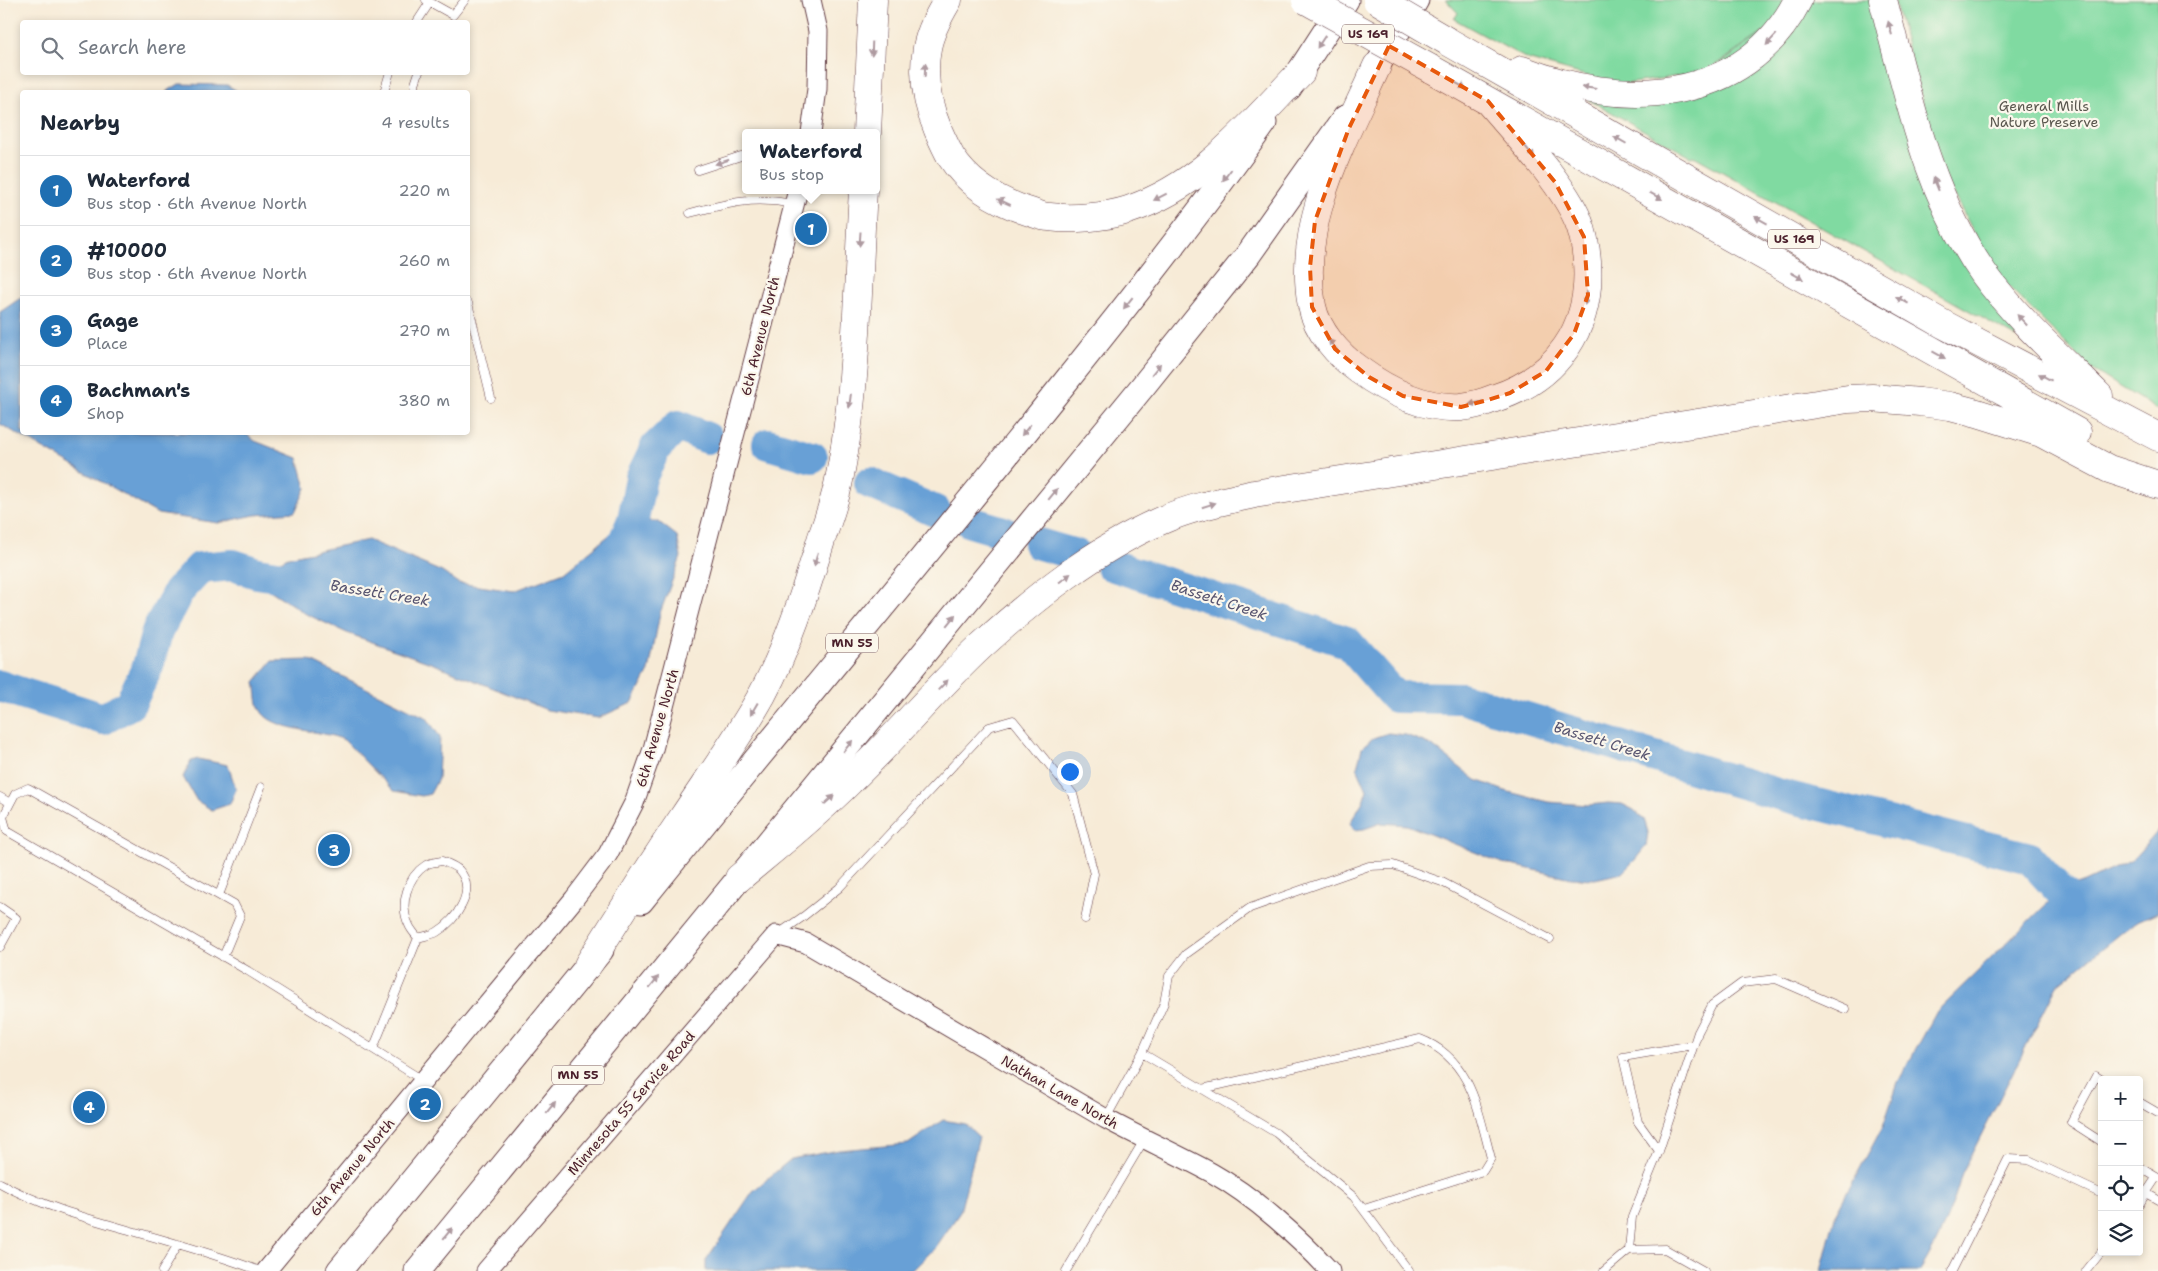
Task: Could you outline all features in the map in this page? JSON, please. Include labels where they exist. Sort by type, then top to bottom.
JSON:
[{"type":"highway","points":[[867,129],[874,0]]},
{"type":"highway","points":[[948,0],[930,35],[925,67],[928,98],[944,142],[952,158],[964,173],[989,194],[1014,206],[1048,218],[1112,214],[1158,199],[1214,162],[1301,72]]},
{"type":"highway","name":"US 169","points":[[1306,0],[2076,432],[2158,475]]},
{"type":"highway","name":"MN 55","points":[[339,1271],[748,767],[972,499],[1111,325],[1229,173],[1301,72],[1346,0]]},
{"type":"highway","name":"US 169","points":[[1376,0],[1943,324],[2158,437]]},
{"type":"highway","name":"MN 55","points":[[417,1271],[1248,255],[1342,121],[1416,0]]},
{"type":"highway","points":[[1473,55],[1572,86],[1629,93],[1674,90],[1711,81],[1744,64],[1772,40],[1782,28],[1798,0]]},
{"type":"highway","points":[[1883,0],[1931,170],[1942,199],[1964,242],[1984,273],[2015,312],[2120,416]]},
{"type":"highway","points":[[1377,66],[1332,171],[1315,220],[1310,244],[1312,307],[1318,324],[1327,338],[1335,349],[1354,366],[1403,396],[1423,402],[1461,406],[1510,394],[1529,383],[1546,371],[1574,334],[1583,315],[1588,294],[1585,246],[1578,219],[1554,182],[1488,101]]},
{"type":"highway","points":[[588,965],[681,820],[738,737],[791,634],[813,573],[832,509],[843,457],[855,363],[863,194]]},
{"type":"highway","points":[[739,878],[849,782],[981,647],[1040,596],[1074,571],[1131,535],[1162,520],[1219,502],[1254,494],[1551,445],[1848,399],[1872,398],[1950,406],[2007,422],[2041,433],[2109,469],[2158,486]]},
{"type":"street","points":[[811,0],[818,31],[817,88],[812,129]]},
{"type":"street","name":"6th Avenue North","points":[[266,1271],[536,946],[608,854],[634,803],[653,749],[796,197]]},
{"type":"street","name":"Nathan Lane North","points":[[776,935],[806,943],[1106,1119],[1213,1174],[1253,1202],[1307,1246],[1330,1271]]},
{"type":"street","name":"Minnesota 55 Service Road","points":[[488,1270],[776,935]]},
{"type":"lane","points":[[449,20],[465,0]]},
{"type":"lane","points":[[419,20],[428,1],[453,15]]},
{"type":"lane","points":[[385,90],[389,75]]},
{"type":"lane","points":[[416,90],[418,75]]},
{"type":"lane","points":[[698,170],[742,156]]},
{"type":"lane","points":[[690,214],[730,202],[796,197]]},
{"type":"lane","points":[[470,311],[491,398]]},
{"type":"lane","points":[[776,935],[804,916],[839,888],[989,727],[1013,720],[1073,794],[1094,874],[1085,919]]},
{"type":"lane","points":[[219,895],[261,787]]},
{"type":"lane","points":[[223,957],[240,916],[234,904],[28,788],[15,794],[3,817],[6,831],[223,957],[424,1081]]},
{"type":"lane","points":[[0,797],[10,803]]},
{"type":"lane","points":[[442,861],[459,870],[466,885],[463,905],[448,924],[435,934],[418,938],[409,926],[404,908],[408,889],[414,877],[427,864],[442,861]]},
{"type":"lane","points":[[1106,1119],[1142,1053],[1164,1003],[1169,976],[1186,954],[1250,908],[1369,866],[1392,865],[1442,882],[1550,939]]},
{"type":"lane","points":[[0,907],[16,918],[0,947]]},
{"type":"lane","points":[[373,1049],[418,938]]},
{"type":"lane","points":[[1629,1250],[1632,1217],[1658,1151],[1693,1045],[1712,1005],[1742,984],[1776,979],[1845,1009]]},
{"type":"lane","points":[[1202,1089],[1420,1039],[1436,1045],[1458,1065],[1472,1091],[1492,1158],[1482,1171],[1364,1209]]},
{"type":"lane","points":[[1658,1151],[1638,1122],[1622,1057],[1693,1045]]},
{"type":"lane","points":[[1142,1053],[1276,1133],[1354,1197],[1409,1271]]},
{"type":"lane","points":[[2098,1077],[2096,1076],[2071,1122],[2098,1139]]},
{"type":"lane","points":[[2143,1104],[2158,1113]]},
{"type":"lane","points":[[1066,1271],[1144,1140]]},
{"type":"lane","points":[[1952,1271],[2008,1159],[2029,1160],[2098,1192]]},
{"type":"lane","points":[[2143,1169],[2157,1178],[2143,1198]]},
{"type":"lane","points":[[0,1183],[18,1193],[66,1212],[221,1256],[260,1271]]},
{"type":"lane","points":[[2146,1193],[2158,1200]]},
{"type":"lane","points":[[162,1271],[178,1244]]},
{"type":"lane","points":[[1604,1271],[1629,1250],[1665,1249],[1704,1271]]},
{"type":"lane","points":[[2086,1271],[2098,1256]]},
{"type":"highlighted area","points":[[1389,46],[1488,101],[1555,182],[1584,237],[1588,295],[1574,334],[1546,371],[1510,393],[1461,407],[1403,396],[1369,377],[1335,349],[1312,307],[1310,267],[1315,221],[1349,128]]},
{"type":"green space","points":[[1446,0],[1788,0],[1774,25],[1706,72],[1619,85],[1527,59],[1454,19],[1458,13]]},
{"type":"green space","points":[[1809,0],[1876,0],[1913,136],[2021,330],[2016,337],[1694,156],[1691,157],[1586,98],[1671,99]]},
{"type":"green space","name":"General Mills Nature Preserve","points":[[1894,0],[2158,0],[2158,410],[2091,369],[1997,275],[1944,177]]},
{"type":"water","points":[[179,84],[227,85],[236,90],[169,90]]},
{"type":"water","points":[[20,298],[20,435],[248,435],[255,441],[298,458],[306,488],[295,512],[255,515],[218,523],[158,514],[0,424],[0,312]]},
{"type":"water","points":[[629,519],[659,522],[677,536],[681,557],[660,613],[649,671],[632,703],[598,718],[547,710],[439,666],[347,633],[306,614],[250,577],[288,557],[368,540],[442,572],[458,583],[514,591],[564,572]]},
{"type":"water","points":[[309,660],[427,718],[440,737],[438,779],[430,794],[422,796],[394,791],[344,740],[334,736],[285,726],[274,722],[266,716],[259,706],[255,682],[272,661]]},
{"type":"water","points":[[1388,733],[1406,735],[1431,745],[1476,780],[1505,791],[1548,802],[1589,805],[1622,804],[1634,810],[1644,819],[1648,832],[1646,846],[1622,873],[1595,879],[1571,878],[1502,863],[1407,825],[1381,823],[1355,830],[1350,823],[1367,790],[1357,767],[1362,748],[1373,738]]},
{"type":"water","points":[[198,759],[228,765],[236,789],[230,804],[212,810],[197,801],[183,777],[191,761]]},
{"type":"water","points":[[2158,831],[2158,912],[2135,922],[2057,985],[1962,1173],[1945,1224],[1920,1271],[1821,1271],[1836,1213],[1883,1126],[1898,1082],[1937,1011],[2060,891],[2085,882],[2132,860]]},
{"type":"water","points":[[943,1120],[965,1124],[979,1137],[960,1212],[936,1247],[912,1271],[706,1271],[706,1260],[753,1191],[791,1159],[839,1150],[908,1144]]},
{"type":"waterway","name":"Bassett Creek","points":[[616,560],[633,520],[641,478],[656,447],[678,426],[707,438]]},
{"type":"waterway","name":"Bassett Creek","points":[[768,444],[812,457]]},
{"type":"waterway","name":"Bassett Creek","points":[[870,483],[935,511]]},
{"type":"waterway","name":"Bassett Creek","points":[[970,522],[1004,532]]},
{"type":"waterway","name":"Bassett Creek","points":[[1039,544],[1077,555]]},
{"type":"waterway","name":"Bassett Creek","points":[[0,686],[103,719],[130,704],[148,666],[157,632],[178,592],[200,568],[233,565],[257,573],[302,580]]},
{"type":"waterway","name":"Bassett Creek","points":[[1111,565],[1347,642],[1395,697],[1461,698],[1781,795],[2030,858],[2060,891],[2093,921],[2131,883],[2158,864]]},
{"type":"place","name":"Waterford","points":[[811,229]]},
{"type":"place","name":"Gage","points":[[334,850]]},
{"type":"place","name":"#10000","points":[[425,1104]]},
{"type":"place","name":"Bachman's","points":[[89,1107]]}]
